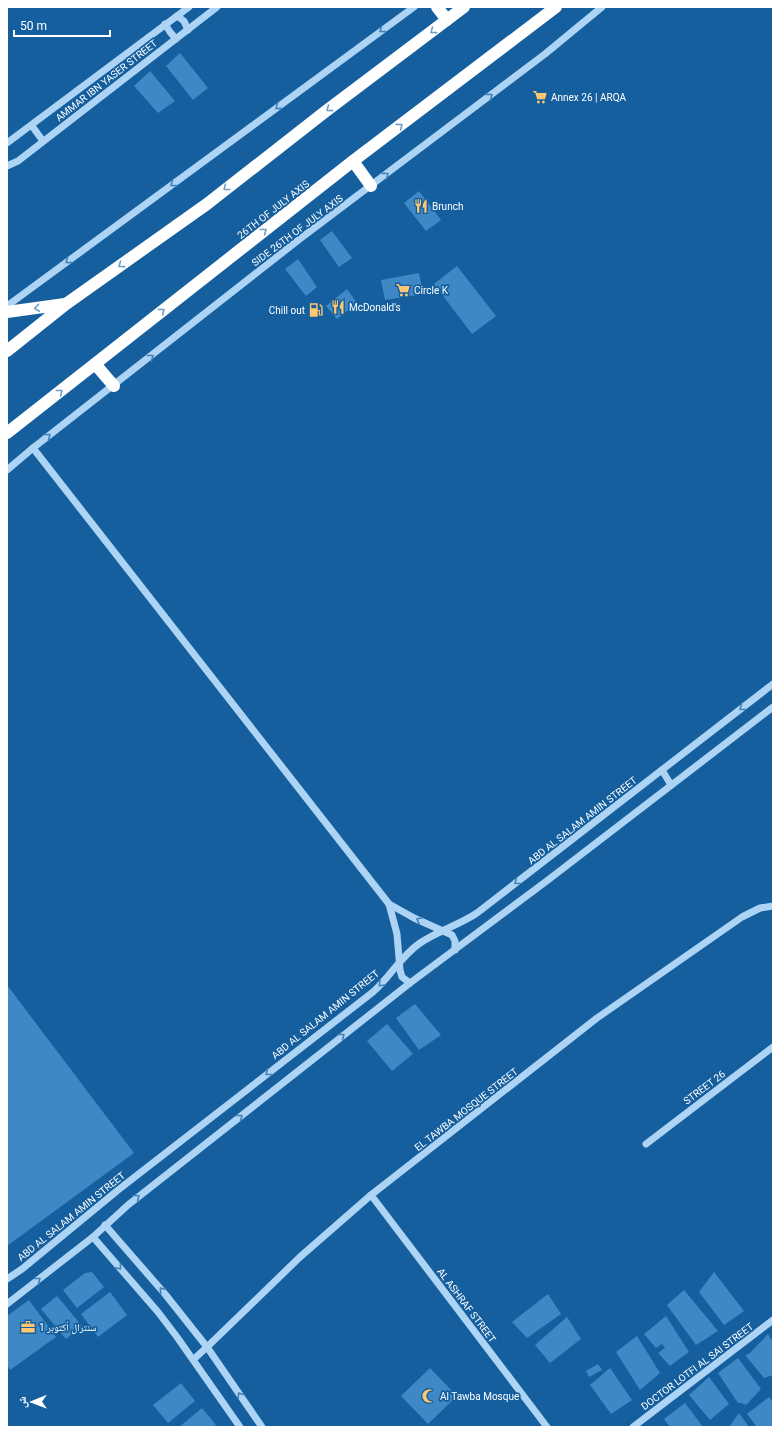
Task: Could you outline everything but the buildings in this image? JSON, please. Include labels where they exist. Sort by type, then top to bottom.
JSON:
[{"type":"highway","points":[[437,7],[447,20]]},
{"type":"highway","points":[[7,351],[66,304],[207,204],[326,111],[464,7]]},
{"type":"highway","name":"26TH OF JULY AXIS","points":[[7,433],[353,161],[556,7]]},
{"type":"highway","points":[[353,161],[371,186]]},
{"type":"highway","points":[[7,312],[66,304]]},
{"type":"highway","points":[[95,364],[114,386]]},
{"type":"street","name":"AMMAR IBN YASER STREET","points":[[7,143],[32,126],[189,7]]},
{"type":"street","name":"AMMAR IBN YASER STREET","points":[[7,166],[18,161],[217,7]]},
{"type":"street","points":[[7,306],[414,7]]},
{"type":"street","name":"SIDE 26TH OF JULY AXIS","points":[[7,470],[301,238],[546,54],[602,7]]},
{"type":"street","points":[[177,16],[184,21],[188,30]]},
{"type":"street","points":[[165,24],[176,39]]},
{"type":"street","points":[[32,126],[43,141]]},
{"type":"street","points":[[33,448],[389,904],[397,934],[400,970],[402,977],[410,983]]},
{"type":"street","name":"ABD AL SALAM AMIN STREET","points":[[7,1279],[22,1269],[118,1190],[373,992],[388,977],[400,960],[420,943],[461,923],[477,913],[773,684]]},
{"type":"street","points":[[7,1304],[93,1237],[128,1205],[410,983],[773,707]]},
{"type":"street","points":[[662,770],[671,785]]},
{"type":"street","points":[[389,904],[449,933],[454,938],[454,950]]},
{"type":"street","name":"EL TAWBA MOSQUE STREET","points":[[194,1359],[300,1257],[371,1195],[597,1018],[742,917],[760,908],[773,906]]},
{"type":"street","name":"STREET 26","points":[[646,1144],[773,1047]]},
{"type":"street","name":"AL ASHRAF STREET","points":[[371,1195],[547,1427]]},
{"type":"street","points":[[105,1225],[165,1294],[208,1347],[262,1427]]},
{"type":"street","points":[[93,1237],[158,1312],[194,1359],[240,1427]]},
{"type":"street","name":"DOCTOR LOTFI AL SAI STREET","points":[[633,1427],[773,1320]]},
{"type":"place","name":"Annex 26 | ARQA","points":[[540,97]]},
{"type":"place","name":"Brunch","points":[[421,206]]},
{"type":"place","name":"Circle K","points":[[403,290]]},
{"type":"place","name":"McDonald's","points":[[338,307]]},
{"type":"place","name":"Chill out","points":[[316,310]]},
{"type":"place","name":"سنترال أكتوبر 1","points":[[28,1327]]},
{"type":"place","name":"Al Tawba Mosque","points":[[429,1396]]}]
